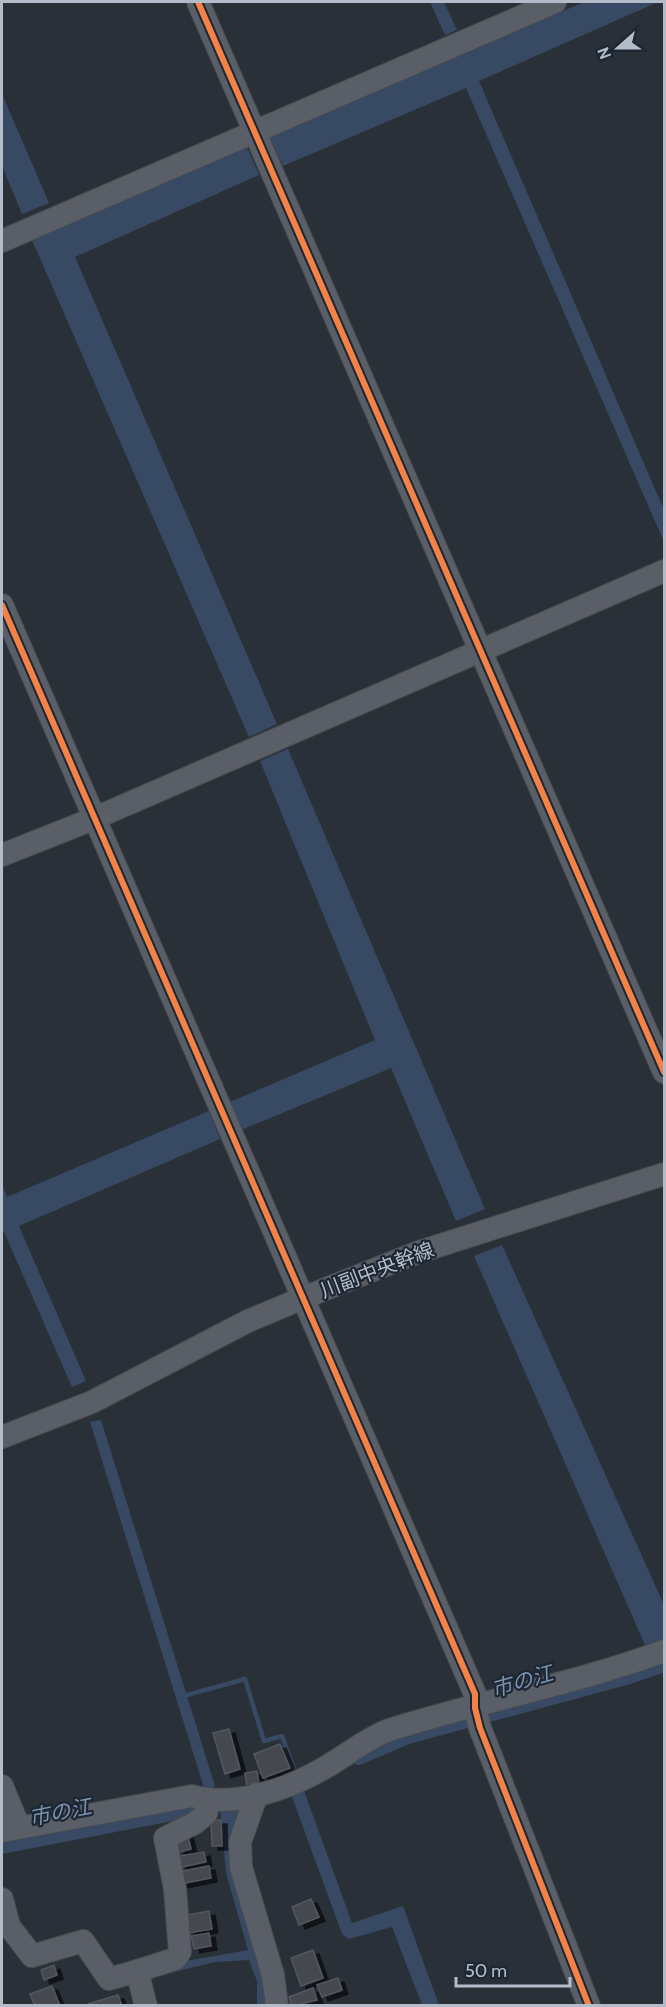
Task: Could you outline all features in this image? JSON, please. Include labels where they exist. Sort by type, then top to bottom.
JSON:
[{"type":"street","points":[[198,2],[664,1072]]},
{"type":"street","points":[[2,241],[555,2]]},
{"type":"street","points":[[2,855],[93,819],[664,571]]},
{"type":"street","points":[[2,605],[475,1694],[477,1718],[589,2006]]},
{"type":"street","name":"川副中央幹線","points":[[2,1437],[92,1402],[248,1321],[303,1298],[419,1252],[664,1174]]},
{"type":"street","points":[[2,1786],[10,1829],[192,1796],[209,1800],[257,1794],[282,1788],[326,1768],[387,1731],[477,1718],[664,1652]]},
{"type":"street","points":[[257,1794],[240,1842],[241,1867],[273,1976],[277,2006]]},
{"type":"street","points":[[2,1899],[9,1926],[32,1956],[83,1941],[109,1979],[175,1959],[180,1952],[175,1889],[165,1838],[195,1823],[207,1814],[209,1800]]},
{"type":"street","points":[[137,1971],[146,2006]]},
{"type":"water","points":[[430,2],[444,2],[457,30],[445,35]]},
{"type":"water","points":[[584,2],[658,2],[479,81],[664,510],[664,542],[466,88],[283,166],[270,138]]},
{"type":"water","points":[[2,94],[49,203],[22,214],[2,166]]},
{"type":"water","points":[[247,147],[259,175],[75,257],[277,724],[249,737],[32,240]]},
{"type":"water","points":[[288,749],[485,1209],[456,1221],[391,1068],[241,1130],[230,1102],[375,1040],[260,761]]},
{"type":"water","points":[[209,1111],[220,1139],[19,1226],[86,1381],[72,1387],[4,1232],[2,1233],[2,1185],[7,1197]]},
{"type":"water","points":[[502,1245],[664,1605],[664,1639],[645,1645],[474,1256]]},
{"type":"water","points":[[101,1420],[215,1786],[205,1791],[90,1422]]},
{"type":"water","points":[[303,1788],[352,1923],[403,1906],[439,2005],[422,2005],[392,1927],[349,1939],[342,1934],[291,1794]]},
{"type":"water","points":[[220,1809],[239,1809],[232,1841],[269,2005],[257,2005],[257,1981],[249,1960],[215,1962],[149,1978],[169,1964],[248,1950],[226,1873]]},
{"type":"building","points":[[229,1729],[240,1769],[225,1774],[213,1733]]},
{"type":"building","points":[[280,1744],[290,1768],[263,1778],[254,1754]]},
{"type":"building","points":[[257,1771],[259,1785],[247,1787],[245,1773]]},
{"type":"building","points":[[211,1820],[221,1820],[222,1846],[212,1846]]},
{"type":"building","points":[[187,1833],[191,1849],[179,1852],[175,1836]]},
{"type":"building","points":[[204,1852],[206,1862],[181,1867],[179,1856]]},
{"type":"building","points":[[209,1866],[211,1878],[180,1884],[178,1872]]},
{"type":"building","points":[[311,1899],[319,1917],[299,1925],[292,1907]]},
{"type":"building","points":[[209,1911],[212,1929],[189,1933],[186,1915]]},
{"type":"building","points":[[209,1933],[211,1946],[194,1949],[191,1936]]},
{"type":"building","points":[[313,1950],[323,1978],[301,1986],[291,1958]]},
{"type":"building","points":[[54,1965],[57,1975],[44,1980],[41,1970]]},
{"type":"building","points":[[338,1978],[342,1990],[322,1997],[317,1985]]},
{"type":"building","points":[[52,1986],[60,2006],[35,2006],[30,1994]]},
{"type":"building","points":[[313,1988],[317,2000],[292,2006],[289,1997]]},
{"type":"building","points":[[118,1995],[122,2006],[89,2006],[88,2004]]},
{"type":"waterway","name":"市の江","points":[[359,1757],[408,1736],[629,1676],[664,1664]]},
{"type":"waterway","points":[[187,1695],[245,1679],[264,1741],[282,1736],[295,1772]]},
{"type":"waterway","name":"市の江","points":[[2,1846],[198,1808]]},
{"type":"cycle path","points":[[198,2],[664,1072]]},
{"type":"cycle path","points":[[2,605],[475,1694],[475,1708],[480,1728],[589,2006]]}]
